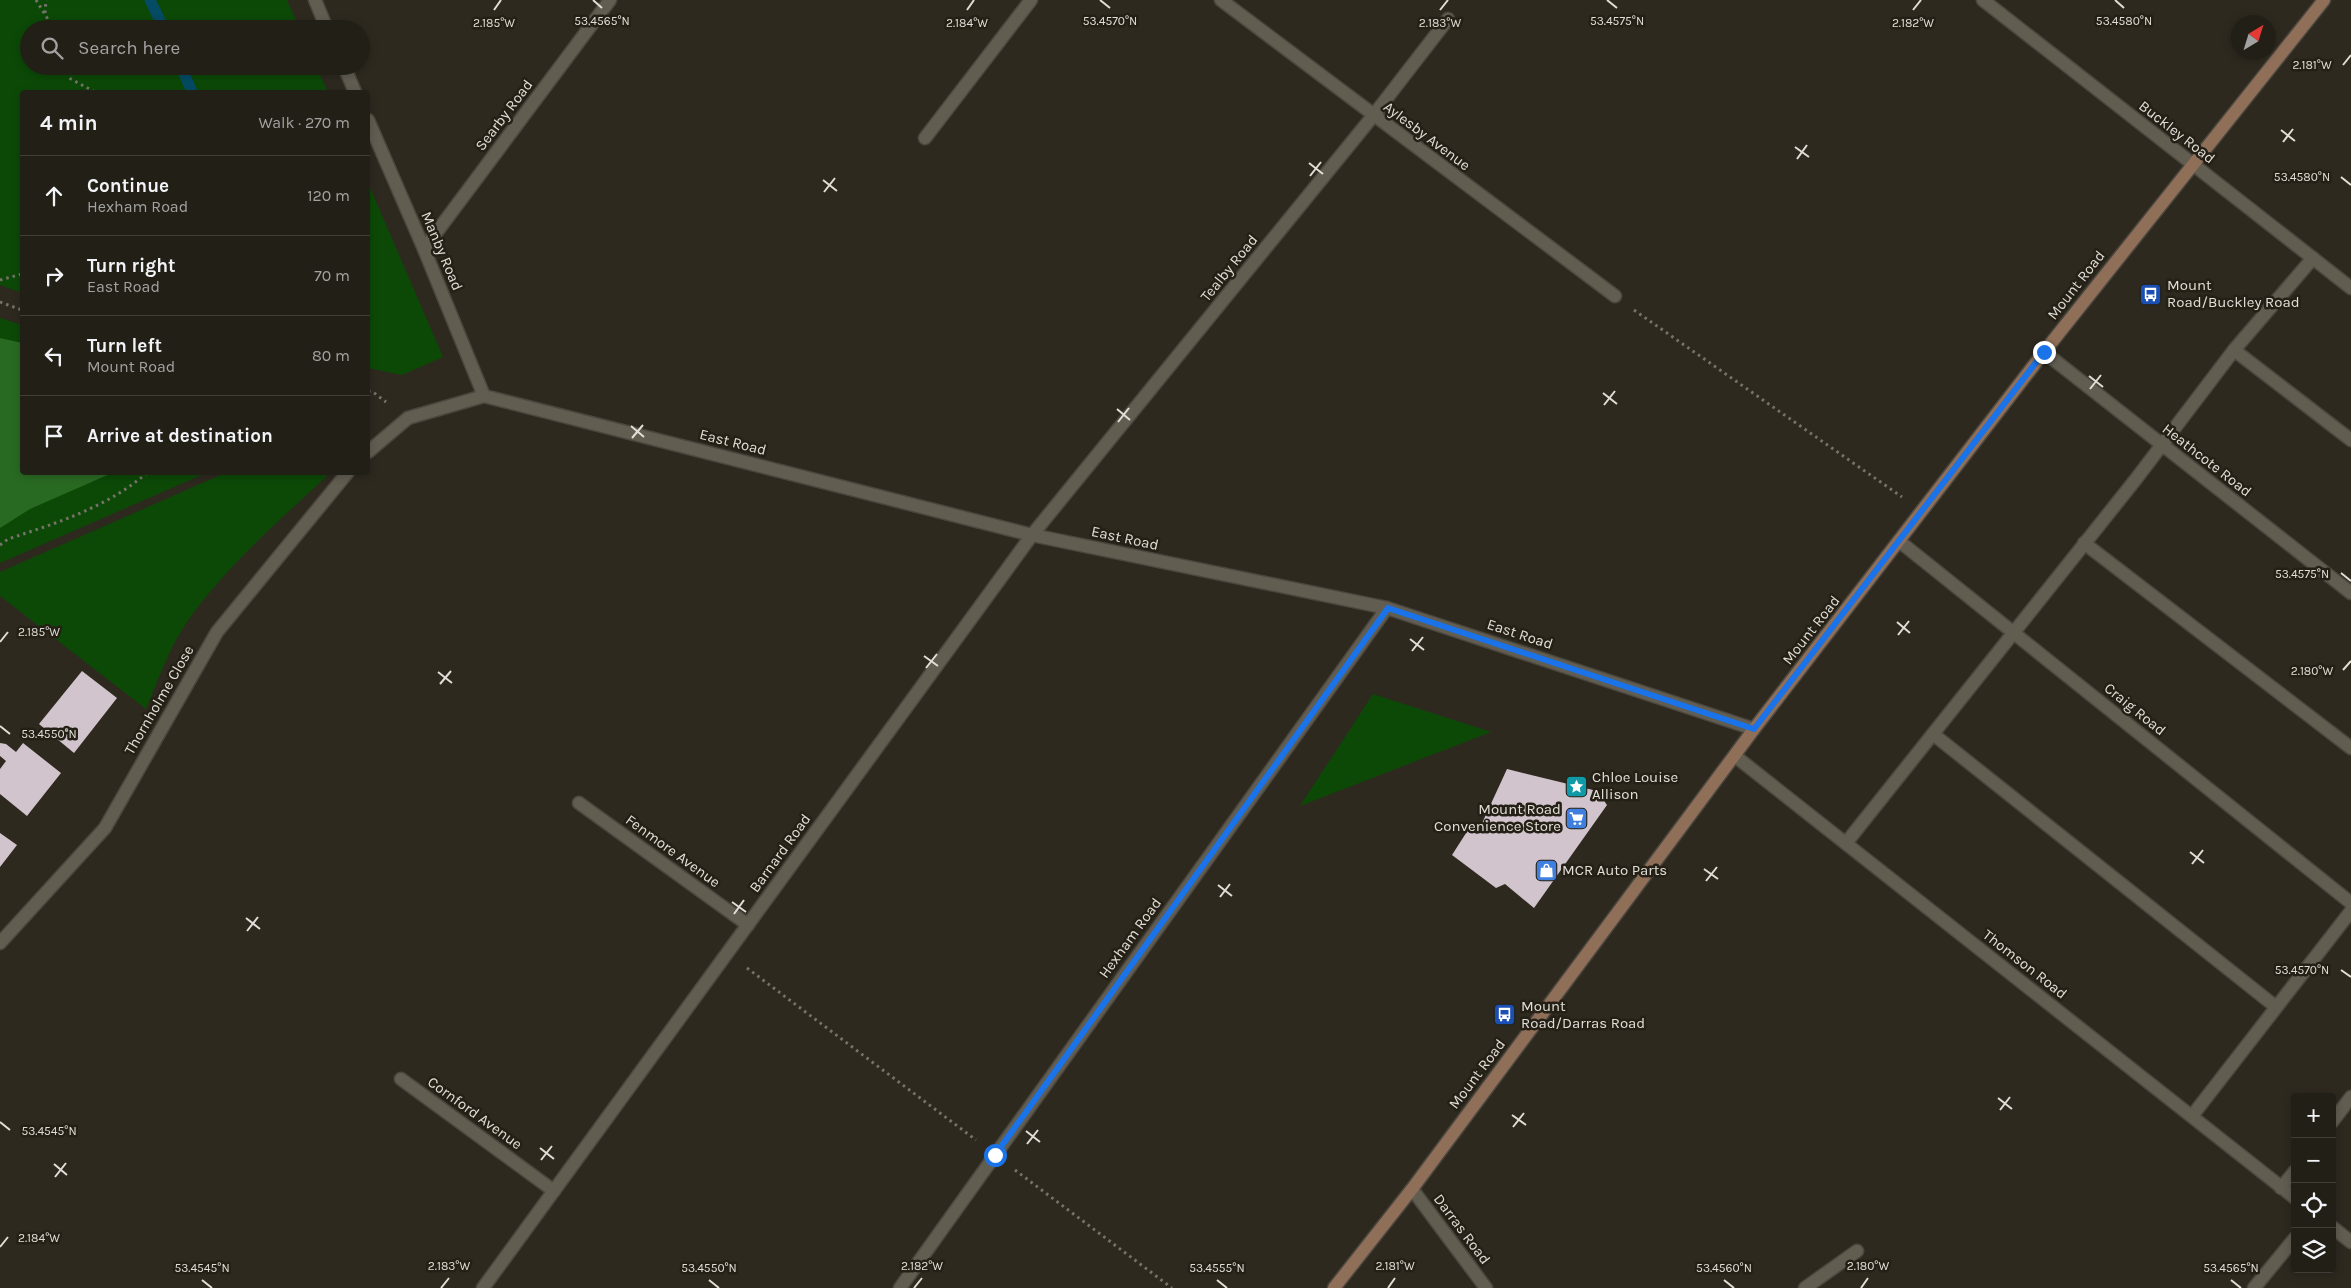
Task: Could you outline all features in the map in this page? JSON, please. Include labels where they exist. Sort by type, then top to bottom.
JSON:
[{"type":"main road","name":"Mount Road","points":[[1334,1288],[1412,1189],[1754,729],[2044,352],[2324,0]]},
{"type":"street","points":[[315,0],[324,20]]},
{"type":"street","name":"Searby Road","points":[[424,249],[610,0]]},
{"type":"street","points":[[925,138],[1032,0]]},
{"type":"street","name":"Aylesby Avenue","points":[[1221,0],[1615,296]]},
{"type":"street","name":"Buckley Road","points":[[1983,0],[2351,288]]},
{"type":"street","name":"Tealby Road","points":[[1032,535],[1373,116],[1448,19]]},
{"type":"street","points":[[348,75],[355,90]]},
{"type":"street","name":"Manby Road","points":[[370,125],[424,249],[484,396]]},
{"type":"street","points":[[1846,844],[2162,446],[2234,350],[2313,258]]},
{"type":"street","points":[[2234,350],[2351,440]]},
{"type":"street","name":"Heathcote Road","points":[[2044,352],[2351,593]]},
{"type":"street","points":[[370,450],[408,418],[484,396]]},
{"type":"street","name":"East Road","points":[[484,396],[1032,535],[1388,608],[1754,729]]},
{"type":"street","name":"Thornholme Close","points":[[0,943],[104,828],[217,632],[346,475]]},
{"type":"street","name":"Barnard Road","points":[[483,1288],[1032,535]]},
{"type":"street","name":"Craig Road","points":[[1899,541],[2351,903]]},
{"type":"street","points":[[2084,543],[2351,748]]},
{"type":"street","name":"Hexham Road","points":[[900,1288],[1388,608]]},
{"type":"street","points":[[1933,734],[2276,1007]]},
{"type":"street","name":"Thomson Road","points":[[1735,756],[2291,1195]]},
{"type":"street","name":"Fenmore Avenue","points":[[579,803],[748,925]]},
{"type":"street","points":[[2192,1116],[2351,911]]},
{"type":"street","name":"Cornford Avenue","points":[[402,1079],[554,1191]]},
{"type":"street","points":[[2336,1117],[2351,1098]]},
{"type":"street","points":[[2281,1188],[2291,1176]]},
{"type":"street","name":"Darras Road","points":[[1412,1189],[1486,1288]]},
{"type":"street","points":[[2333,1228],[2351,1242]]},
{"type":"street","points":[[2254,1288],[2291,1243]]},
{"type":"street","points":[[1806,1288],[1857,1251]]},
{"type":"path","points":[[36,0],[49,20]]},
{"type":"path","points":[[45,14],[46,0]]},
{"type":"path","points":[[68,75],[69,78],[91,90]]},
{"type":"path","points":[[0,280],[20,275]]},
{"type":"path","points":[[1615,296],[1922,511]]},
{"type":"path","points":[[0,302],[20,309]]},
{"type":"path","points":[[0,545],[8,539],[71,518],[132,486],[145,475]]},
{"type":"path","points":[[727,954],[1172,1288]]},
{"type":"green space","points":[[0,0],[287,0],[296,20],[20,20],[20,75],[320,75],[327,90],[20,90],[20,292],[0,285]]},
{"type":"green space","points":[[370,188],[443,357],[402,375],[370,368]]},
{"type":"green space","points":[[0,318],[20,324],[20,475],[201,475],[0,563]]},
{"type":"green space","points":[[0,338],[20,343],[20,475],[107,475],[30,509],[0,528]]},
{"type":"green space","points":[[220,475],[328,475],[236,562],[202,601],[175,642],[146,709],[0,596],[0,572]]},
{"type":"green space","points":[[1373,694],[1491,732],[1300,806]]},
{"type":"building","points":[[82,671],[117,698],[74,753],[39,724]]},
{"type":"building","points":[[0,743],[6,744],[16,752],[23,743],[61,773],[27,816],[0,794],[0,769],[6,761],[0,756]]},
{"type":"building","points":[[1507,769],[1597,791],[1607,805],[1534,908],[1505,884],[1496,888],[1452,855],[1468,830],[1477,834]]},
{"type":"building","points":[[0,833],[17,845],[0,867]]},
{"type":"waterway","points":[[150,0],[160,20]]},
{"type":"waterway","points":[[185,75],[191,90]]},
{"type":"place","name":"Mount Road/Buckley Road","points":[[2151,294]]},
{"type":"place","name":"Chloe Louise Allison","points":[[1576,786]]},
{"type":"place","name":"Mount Road Convenience Store","points":[[1577,818]]},
{"type":"place","name":"MCR Auto Parts","points":[[1546,870]]},
{"type":"place","name":"Mount Road/Darras Road","points":[[1505,1015]]},
{"type":"route","points":[[995,1155],[1388,608],[1754,729],[2044,352]]}]
